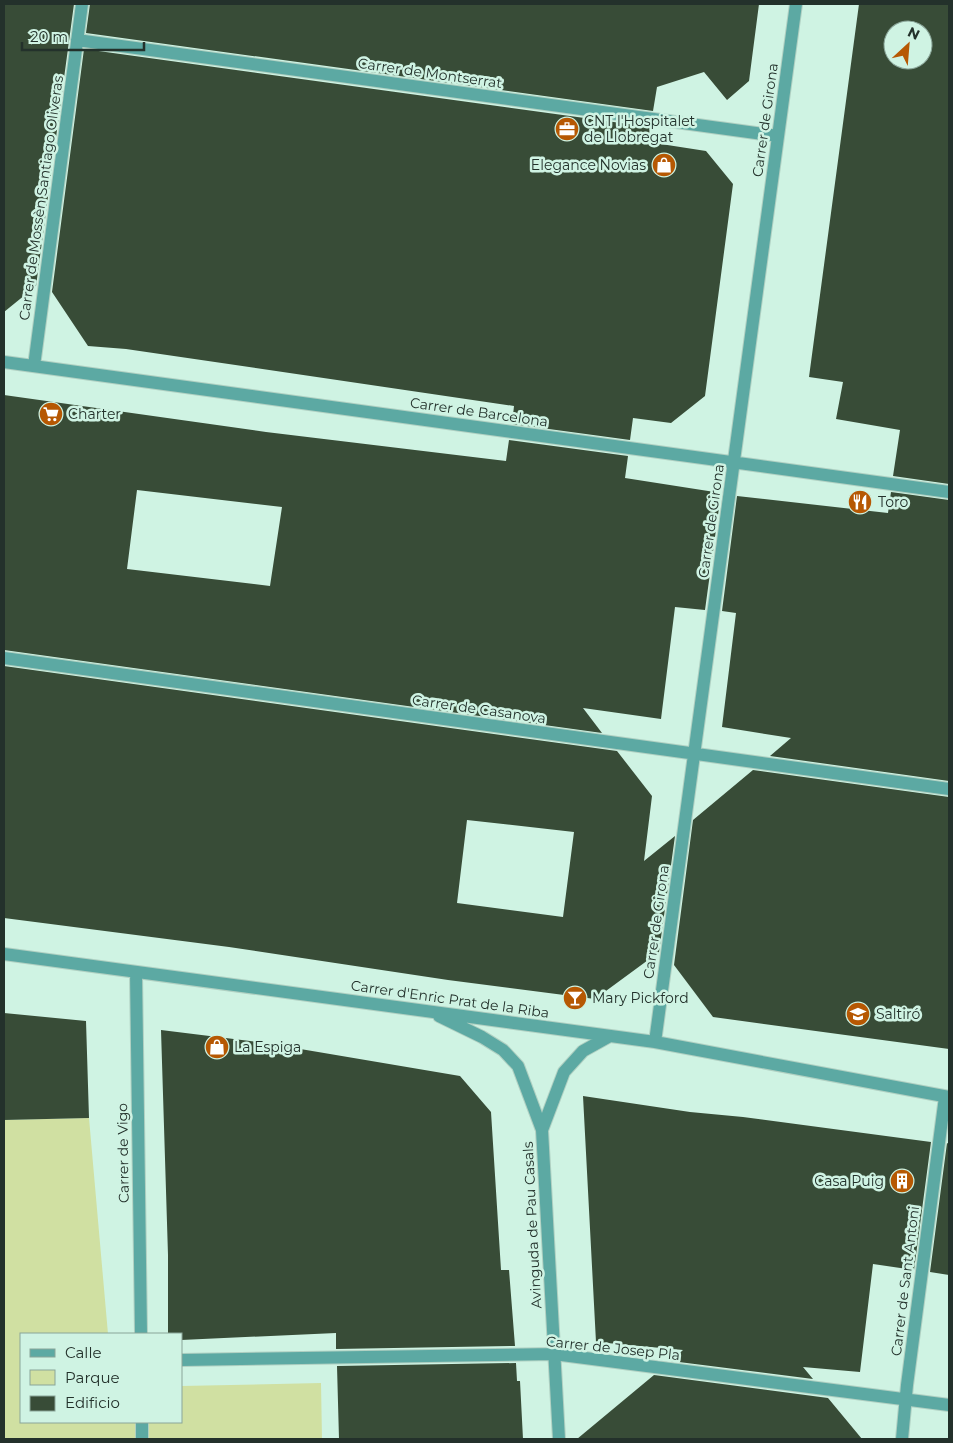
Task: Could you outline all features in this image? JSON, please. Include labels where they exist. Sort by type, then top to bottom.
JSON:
[{"type":"street","name":"Carrer de Mossèn Santiago Oliveras","points":[[34,366],[82,4]]},
{"type":"street","name":"Carrer de Girona","points":[[655,1042],[796,4]]},
{"type":"street","name":"Carrer de Montserrat","points":[[77,40],[778,136]]},
{"type":"street","name":"Carrer de Barcelona","points":[[4,362],[949,492]]},
{"type":"street","name":"Carrer de Casanova","points":[[4,658],[949,789]]},
{"type":"street","name":"Carrer d'Enric Prat de la Riba","points":[[4,954],[655,1042],[947,1097]]},
{"type":"street","name":"Carrer de Vigo","points":[[136,972],[140,1333]]},
{"type":"street","name":"Avinguda de Pau Casals","points":[[431,1012],[482,1037],[503,1050],[518,1066],[542,1130],[559,1439]]},
{"type":"street","name":"Avinguda de Pau Casals","points":[[542,1130],[564,1072],[583,1051],[610,1036]]},
{"type":"street","name":"Carrer de Sant Antoni","points":[[902,1439],[905,1400],[947,1097]]},
{"type":"street","name":"Carrer de Josep Pla","points":[[182,1360],[554,1354],[949,1406]]},
{"type":"street","points":[[142,1423],[142,1439]]},
{"type":"green space","points":[[89,1118],[108,1333],[20,1333],[20,1423],[182,1423],[182,1386],[321,1383],[322,1439],[4,1439],[4,1120]]},
{"type":"building","points":[[4,4],[74,4],[36,286],[4,312]]},
{"type":"building","points":[[90,4],[759,4],[749,81],[727,100],[704,72],[657,87],[653,111],[86,33]]},
{"type":"building","points":[[859,4],[949,4],[949,484],[893,476],[900,430],[836,419],[843,382],[809,377]]},
{"type":"building","points":[[84,49],[650,127],[648,142],[706,151],[733,184],[705,396],[671,423],[633,418],[630,440],[512,424],[514,406],[126,349],[88,346],[52,292]]},
{"type":"building","points":[[4,395],[266,432],[506,461],[509,440],[628,456],[625,478],[721,493],[705,610],[675,607],[661,719],[583,708],[602,733],[4,650]],"holes":[[[137,490],[282,507],[270,586],[127,569]]]},
{"type":"building","points":[[891,492],[949,500],[949,781],[770,756],[791,738],[722,727],[736,613],[722,611],[737,496],[888,513]]},
{"type":"building","points":[[4,666],[617,751],[652,796],[644,861],[675,836],[659,952],[595,999],[448,980],[229,947],[4,918]],"holes":[[[467,820],[574,832],[563,917],[457,903]]]},
{"type":"building","points":[[753,770],[949,797],[949,1049],[713,1017],[674,965],[693,820]]},
{"type":"building","points":[[4,1013],[86,1021],[89,1118],[4,1120]]},
{"type":"building","points":[[161,1030],[259,1042],[460,1076],[491,1112],[501,1270],[509,1270],[515,1346],[336,1349],[336,1333],[182,1340],[182,1333],[168,1333],[168,1255]]},
{"type":"building","points":[[583,1096],[690,1112],[743,1117],[931,1142],[914,1270],[873,1264],[860,1372],[803,1367],[813,1379],[671,1361],[683,1350],[596,1342]]},
{"type":"building","points":[[947,1143],[949,1144],[949,1275],[930,1272]]},
{"type":"building","points":[[516,1363],[517,1381],[520,1381],[523,1439],[339,1439],[337,1366]]},
{"type":"building","points":[[654,1375],[828,1398],[862,1439],[577,1439]]},
{"type":"place","name":"CNT l'Hospitalet de Llobregat","points":[[567,129]]},
{"type":"place","name":"Elegance Novias","points":[[664,165]]},
{"type":"place","name":"Charter","points":[[51,414]]},
{"type":"place","name":"Toro","points":[[860,502]]},
{"type":"place","name":"Mary Pickford","points":[[575,998]]},
{"type":"place","name":"Saltiró","points":[[858,1014]]},
{"type":"place","name":"La Espiga","points":[[217,1047]]},
{"type":"place","name":"Casa Puig","points":[[902,1181]]}]
